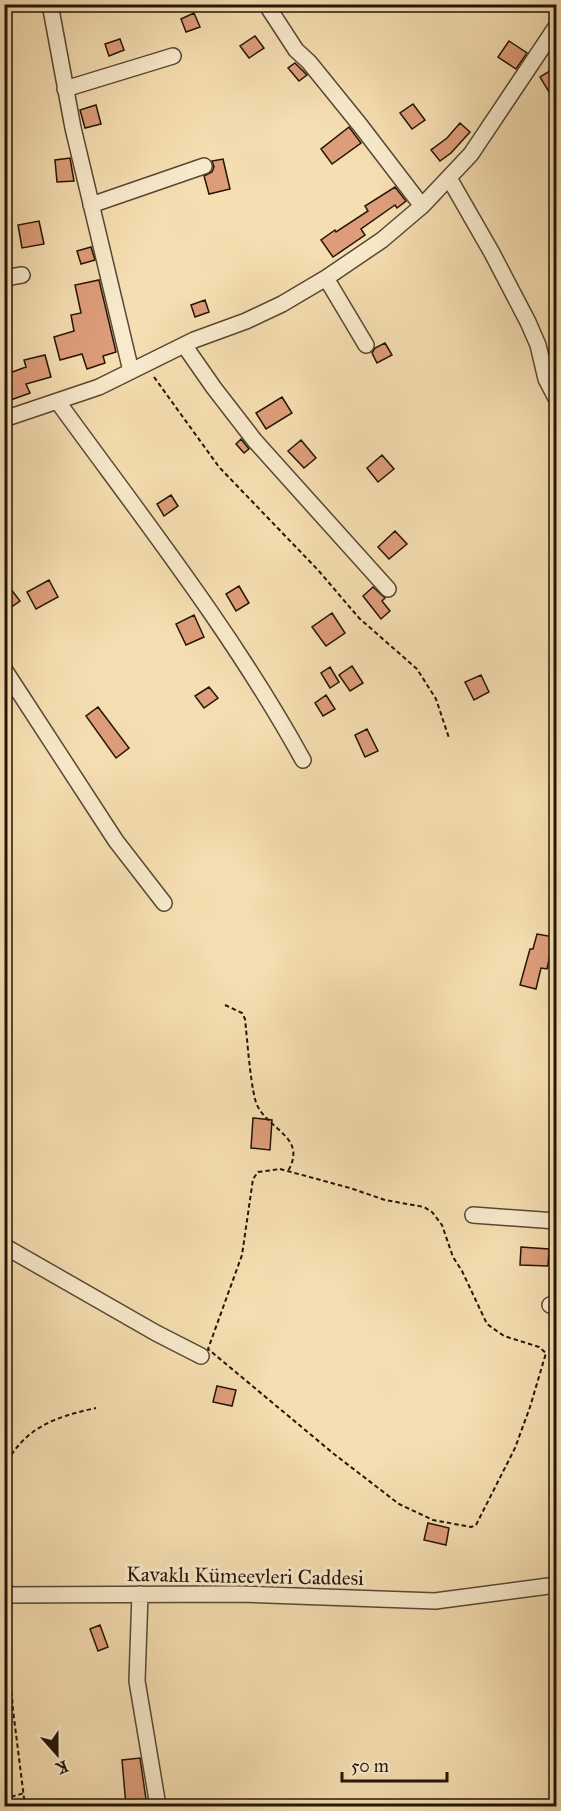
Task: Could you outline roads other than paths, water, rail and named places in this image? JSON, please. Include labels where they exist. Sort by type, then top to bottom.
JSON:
[{"type":"street","points":[[50,4],[65,89],[91,205],[138,367]]},
{"type":"street","points":[[266,4],[296,50],[309,62],[422,206]]},
{"type":"street","points":[[4,419],[99,387],[184,345],[282,304],[326,278],[382,240],[422,206],[485,136],[556,28]]},
{"type":"street","points":[[65,89],[173,56]]},
{"type":"street","points":[[91,205],[204,166]]},
{"type":"street","points":[[449,178],[528,322],[535,338],[546,379],[556,398]]},
{"type":"street","points":[[4,278],[22,275]]},
{"type":"street","points":[[326,278],[366,345]]},
{"type":"street","points":[[184,345],[255,441],[388,589]]},
{"type":"street","points":[[57,402],[210,610],[248,666],[303,760]]},
{"type":"street","points":[[4,669],[111,833],[164,903]]},
{"type":"street","points":[[473,1215],[556,1221]]},
{"type":"street","points":[[4,1246],[147,1328],[201,1356]]},
{"type":"street","name":"Kavaklı Kümeevleri Caddesi","points":[[4,1595],[239,1594],[435,1601],[556,1585]]},
{"type":"street","points":[[140,1594],[137,1681],[158,1806]]}]
